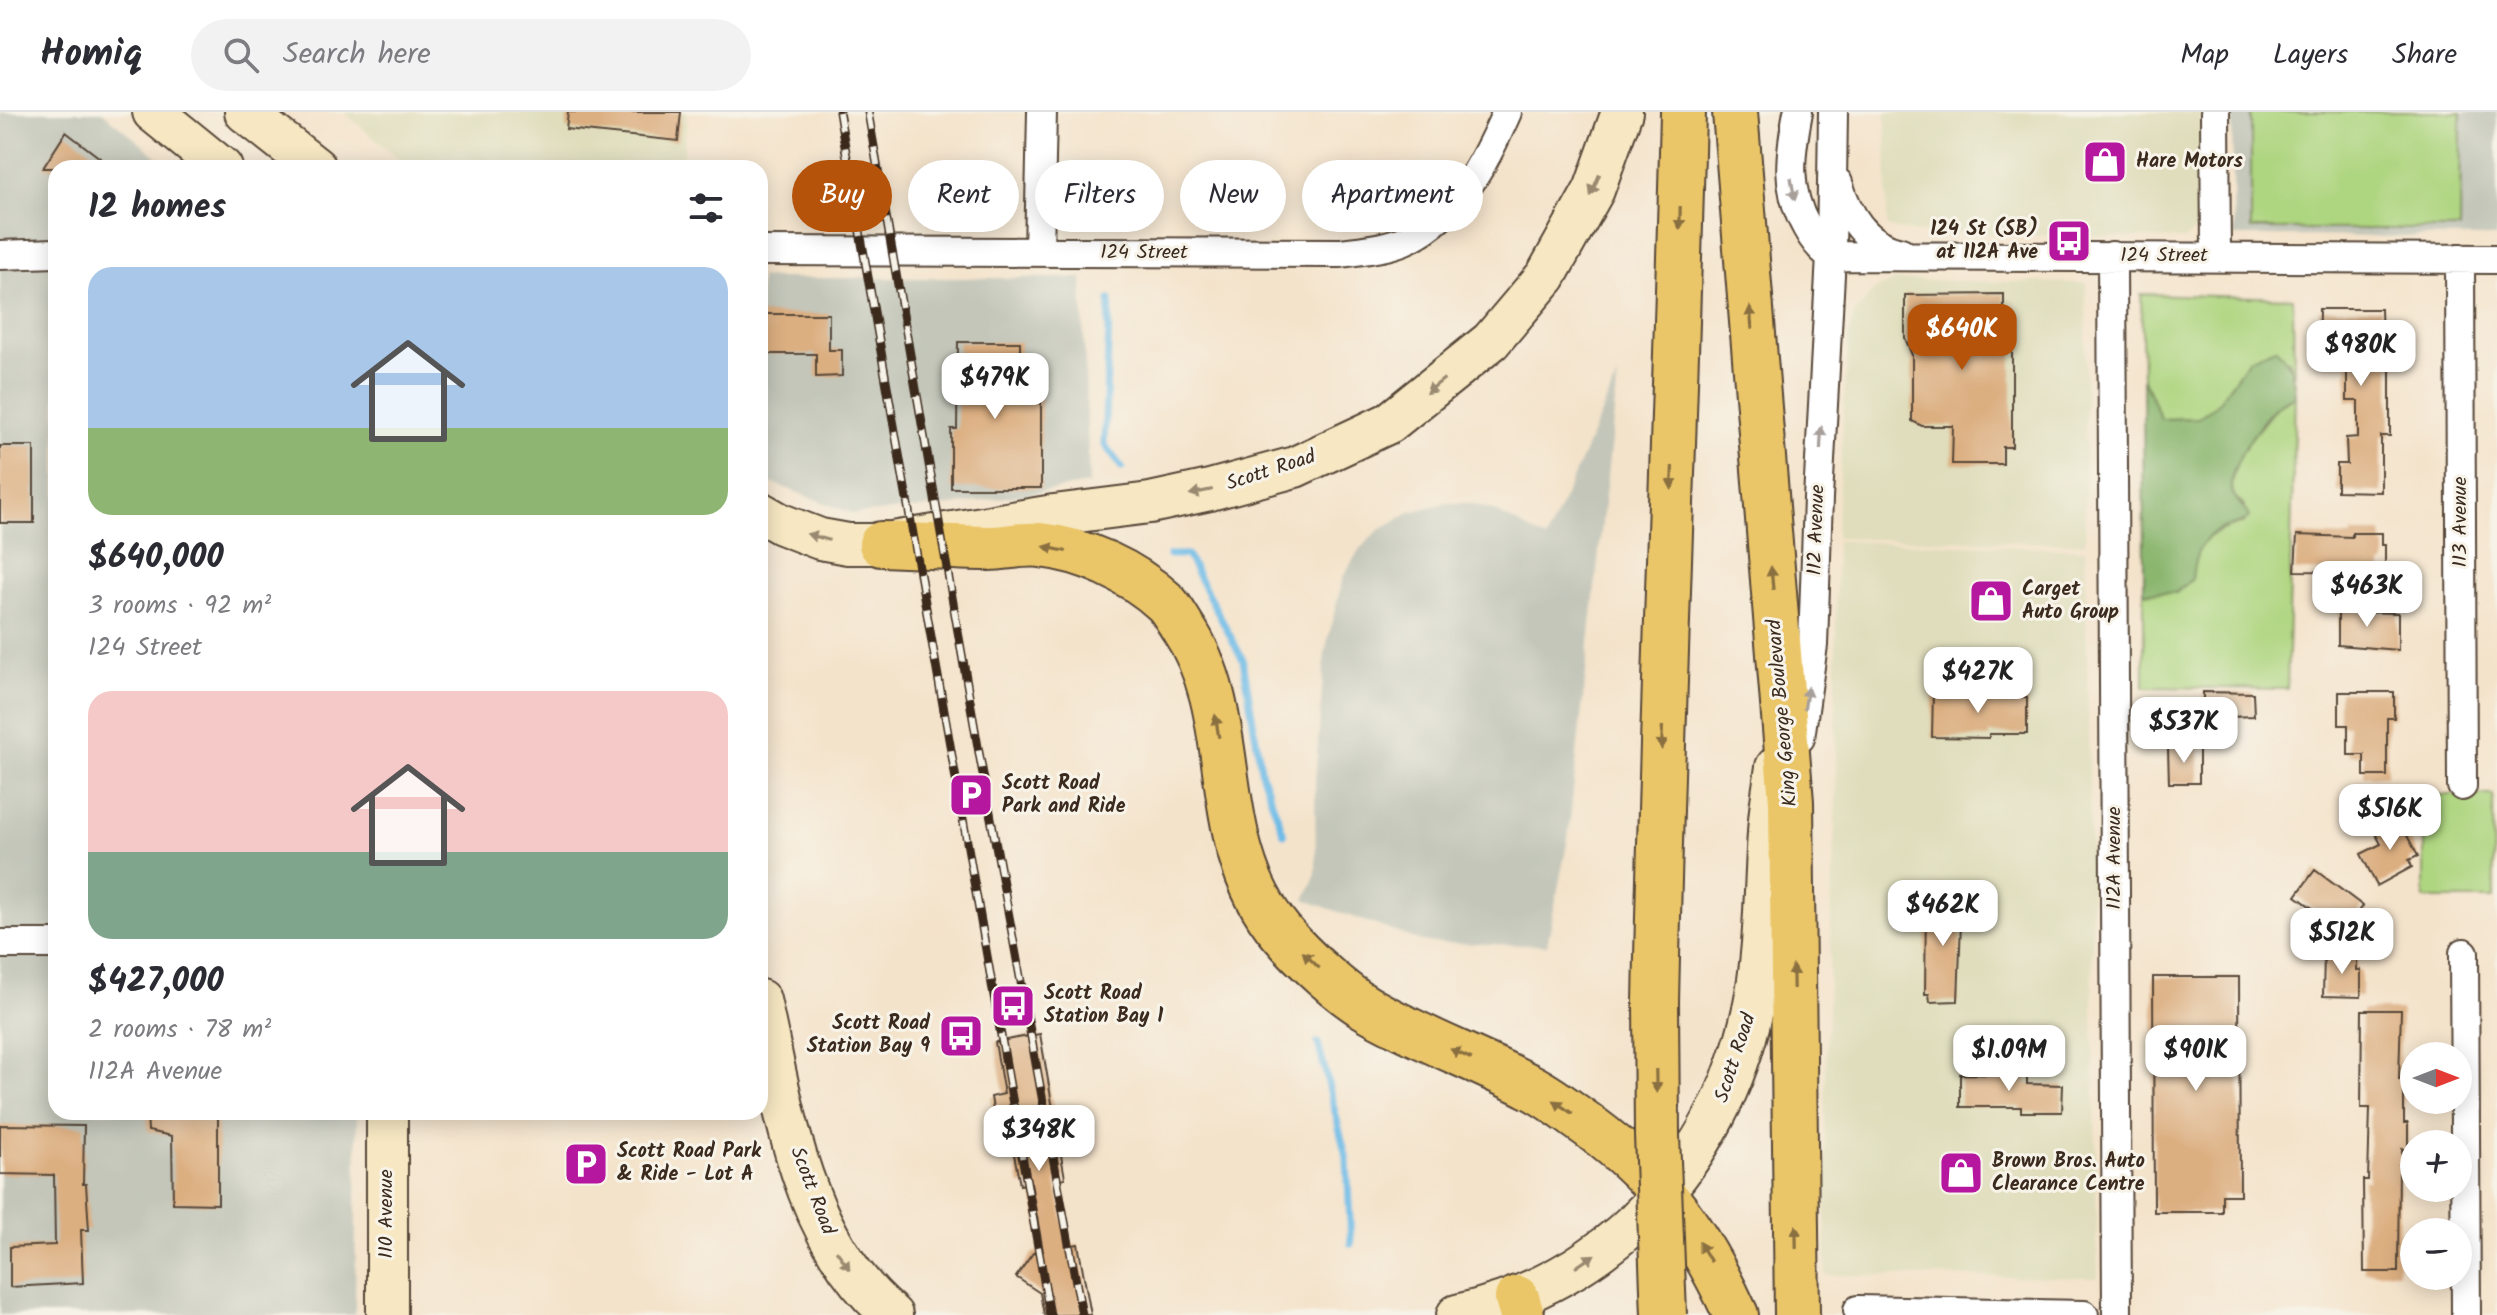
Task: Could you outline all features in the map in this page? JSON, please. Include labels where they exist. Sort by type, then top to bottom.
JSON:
[{"type":"main road","points":[[153,112],[212,160]]},
{"type":"main road","name":"Scott Road","points":[[768,517],[820,539],[848,544],[881,544],[1054,515],[1150,503],[1210,490],[1295,467],[1389,423],[1491,341],[1546,276],[1594,190],[1622,112]]},
{"type":"main road","points":[[1664,1315],[1657,1150],[1656,1003],[1661,757],[1683,112]]},
{"type":"main road","name":"King George Boulevard","points":[[1735,112],[1791,802],[1797,1315]]},
{"type":"main road","points":[[265,118],[308,160]]},
{"type":"main road","points":[[881,544],[991,548],[1038,545],[1090,556],[1133,577],[1167,604],[1190,638],[1207,676],[1237,845],[1251,883],[1281,932],[1339,987],[1370,1011],[1541,1092],[1610,1140],[1664,1194],[1707,1253],[1736,1315]]},
{"type":"main road","name":"Scott Road","points":[[1457,1315],[1520,1306],[1626,1231],[1664,1194],[1716,1117],[1743,1051],[1754,1006],[1768,830],[1782,711]]},
{"type":"main road","name":"Scott Road","points":[[768,1034],[800,1170],[816,1214],[857,1281],[892,1315]]},
{"type":"main road","name":"110 Avenue","points":[[387,1120],[387,1315]]},
{"type":"street","points":[[1039,252],[1042,112]]},
{"type":"street","name":"124 Street","points":[[768,251],[1341,253],[1374,248],[1407,239],[1457,201],[1489,154],[1507,112]]},
{"type":"street","points":[[1798,112],[1791,161],[1793,198],[1811,236],[1831,256]]},
{"type":"street","name":"112 Avenue","points":[[1791,802],[1813,645],[1831,256],[1833,112]]},
{"type":"street","points":[[2215,112],[2216,256]]},
{"type":"street","points":[[1833,163],[1845,205],[1857,225],[1885,246],[1918,255]]},
{"type":"street","points":[[0,255],[48,253]]},
{"type":"street","name":"124 Street","points":[[1831,256],[2497,259]]},
{"type":"street","name":"112A Avenue","points":[[2112,256],[2117,1315]]},
{"type":"street","name":"113 Avenue","points":[[2460,258],[2462,786]]},
{"type":"street","points":[[0,944],[48,944]]},
{"type":"street","points":[[2464,953],[2466,1315]]},
{"type":"street","points":[[1858,1310],[2084,1315]]},
{"type":"shaded area","points":[[0,112],[102,112],[161,160],[48,160],[48,1120],[357,1120],[355,1315],[0,1315]]},
{"type":"shaded area","points":[[344,112],[687,112],[683,160],[400,160]]},
{"type":"shaded area","points":[[1886,112],[2201,112],[2201,225],[2185,239],[1912,232],[1887,227]]},
{"type":"shaded area","points":[[2232,112],[2497,112],[2497,237],[2234,236]]},
{"type":"shaded area","points":[[768,278],[1082,278],[1089,484],[951,506],[854,514],[768,482]]},
{"type":"shaded area","points":[[1895,280],[2086,283],[2085,543],[1836,538],[1849,331],[1854,315],[1873,291]]},
{"type":"shaded area","points":[[1618,375],[1568,838],[1547,945],[1427,943],[1305,900],[1316,873],[1315,781],[1325,652],[1343,577],[1359,550],[1378,531],[1410,512],[1445,503],[1468,503],[1492,510],[1546,539]]},
{"type":"shaded area","points":[[1836,541],[2085,549],[2098,1278],[1826,1275],[1825,1087],[1836,795]]},
{"type":"green space","points":[[2251,112],[2461,112],[2460,229],[2251,229]]},
{"type":"green space","points":[[2141,294],[2293,298],[2294,375],[2288,360],[2249,359],[2218,403],[2198,418],[2161,419],[2143,378]]},
{"type":"green space","points":[[2275,348],[2291,369],[2295,396],[2278,405],[2264,420],[2248,442],[2232,476],[2235,498],[2249,517],[2207,538],[2196,557],[2192,579],[2175,593],[2144,592],[2143,378],[2161,419],[2198,418],[2218,403],[2249,359]]},
{"type":"green space","points":[[2295,396],[2287,689],[2144,687],[2144,592],[2176,593],[2192,579],[2196,555],[2206,540],[2222,530],[2245,523],[2244,506],[2234,496],[2231,483],[2240,452],[2277,406]]},
{"type":"green space","points":[[2424,795],[2493,795],[2494,899],[2424,899]]},
{"type":"building","points":[[568,112],[681,112],[678,141],[566,129]]},
{"type":"building","points":[[66,132],[103,160],[48,160]]},
{"type":"building","points":[[2004,294],[2004,332],[2012,332],[2012,447],[2003,447],[2003,464],[1952,464],[1953,426],[1922,426],[1912,421],[1912,355],[1905,338],[1905,295]]},
{"type":"building","points":[[2319,309],[2381,309],[2382,342],[2396,342],[2396,366],[2390,366],[2390,436],[2381,436],[2381,492],[2337,491],[2337,464],[2347,464],[2346,438],[2358,437],[2358,401],[2347,401],[2347,365],[2318,365]]},
{"type":"building","points":[[768,314],[829,314],[829,350],[842,350],[842,376],[816,377],[816,354],[768,354]]},
{"type":"building","points":[[958,342],[1020,342],[1020,397],[1041,397],[1041,488],[951,488],[951,429],[957,429]]},
{"type":"building","points":[[0,446],[34,446],[34,523],[0,523]]},
{"type":"building","points":[[2352,533],[2382,533],[2385,564],[2382,564],[2382,572],[2295,571],[2297,535],[2352,537]]},
{"type":"building","points":[[2338,606],[2358,606],[2358,612],[2398,613],[2398,650],[2338,645]]},
{"type":"building","points":[[1933,692],[2027,697],[2027,734],[1989,734],[1989,738],[1932,737]]},
{"type":"building","points":[[2203,692],[2253,693],[2254,716],[2203,718]]},
{"type":"building","points":[[2339,692],[2394,692],[2394,718],[2387,718],[2387,776],[2364,776],[2364,755],[2348,755],[2348,725],[2339,725]]},
{"type":"building","points":[[2168,748],[2199,748],[2199,783],[2169,783]]},
{"type":"building","points":[[2397,817],[2418,856],[2409,860],[2412,867],[2377,886],[2361,854],[2381,844],[2373,829]]},
{"type":"building","points":[[2315,870],[2363,906],[2344,931],[2296,896]]},
{"type":"building","points":[[1937,895],[1962,896],[1958,1001],[1930,1002],[1929,994],[1925,994],[1926,904],[1936,904]]},
{"type":"building","points":[[2324,954],[2357,954],[2357,970],[2361,970],[2361,997],[2323,996]]},
{"type":"building","points":[[2153,977],[2239,977],[2240,1195],[2222,1195],[2222,1212],[2154,1212]]},
{"type":"building","points":[[2362,1010],[2401,1010],[2400,1114],[2404,1114],[2408,1130],[2400,1130],[2398,1272],[2364,1272],[2363,1180],[2368,1180],[2370,1108],[2361,1108]]},
{"type":"building","points":[[1040,1034],[1065,1178],[1056,1180],[1068,1246],[1078,1244],[1091,1315],[1044,1315],[1040,1293],[1016,1277],[1033,1253],[1043,1251],[1031,1183],[1020,1185],[1013,1149],[1000,1151],[991,1097],[1004,1094],[995,1042]]},
{"type":"building","points":[[1960,1074],[2027,1075],[2027,1084],[2063,1085],[2062,1112],[2021,1112],[2021,1107],[1960,1107]]},
{"type":"building","points":[[147,1120],[218,1120],[218,1204],[173,1203],[172,1136],[148,1131]]},
{"type":"building","points":[[0,1125],[84,1126],[83,1184],[86,1184],[89,1230],[81,1230],[83,1283],[10,1287],[10,1247],[55,1245],[54,1175],[0,1174]]},
{"type":"waterway","points":[[1110,300],[1104,444],[1122,468]]},
{"type":"waterway","points":[[1170,555],[1187,555],[1243,660],[1262,775],[1284,834]]},
{"type":"waterway","points":[[1318,1043],[1347,1160],[1351,1244]]},
{"type":"railway","points":[[839,112],[1050,1315]]},
{"type":"railway","points":[[868,112],[978,747],[1082,1315]]},
{"type":"place","name":"Hare Motors","points":[[2105,162]]},
{"type":"place","name":"124 St (SB) at 112A Ave","points":[[2069,241]]},
{"type":"place","name":"Carget Auto Group","points":[[1991,601]]},
{"type":"place","name":"Scott Road Park and Ride","points":[[971,795]]},
{"type":"place","name":"Scott Road Station Bay 1","points":[[1013,1006]]},
{"type":"place","name":"Scott Road Station Bay 9","points":[[961,1036]]},
{"type":"place","name":"Scott Road Park & Ride - Lot A","points":[[586,1164]]},
{"type":"place","name":"Brown Bros. Auto Clearance Centre","points":[[1961,1173]]}]
